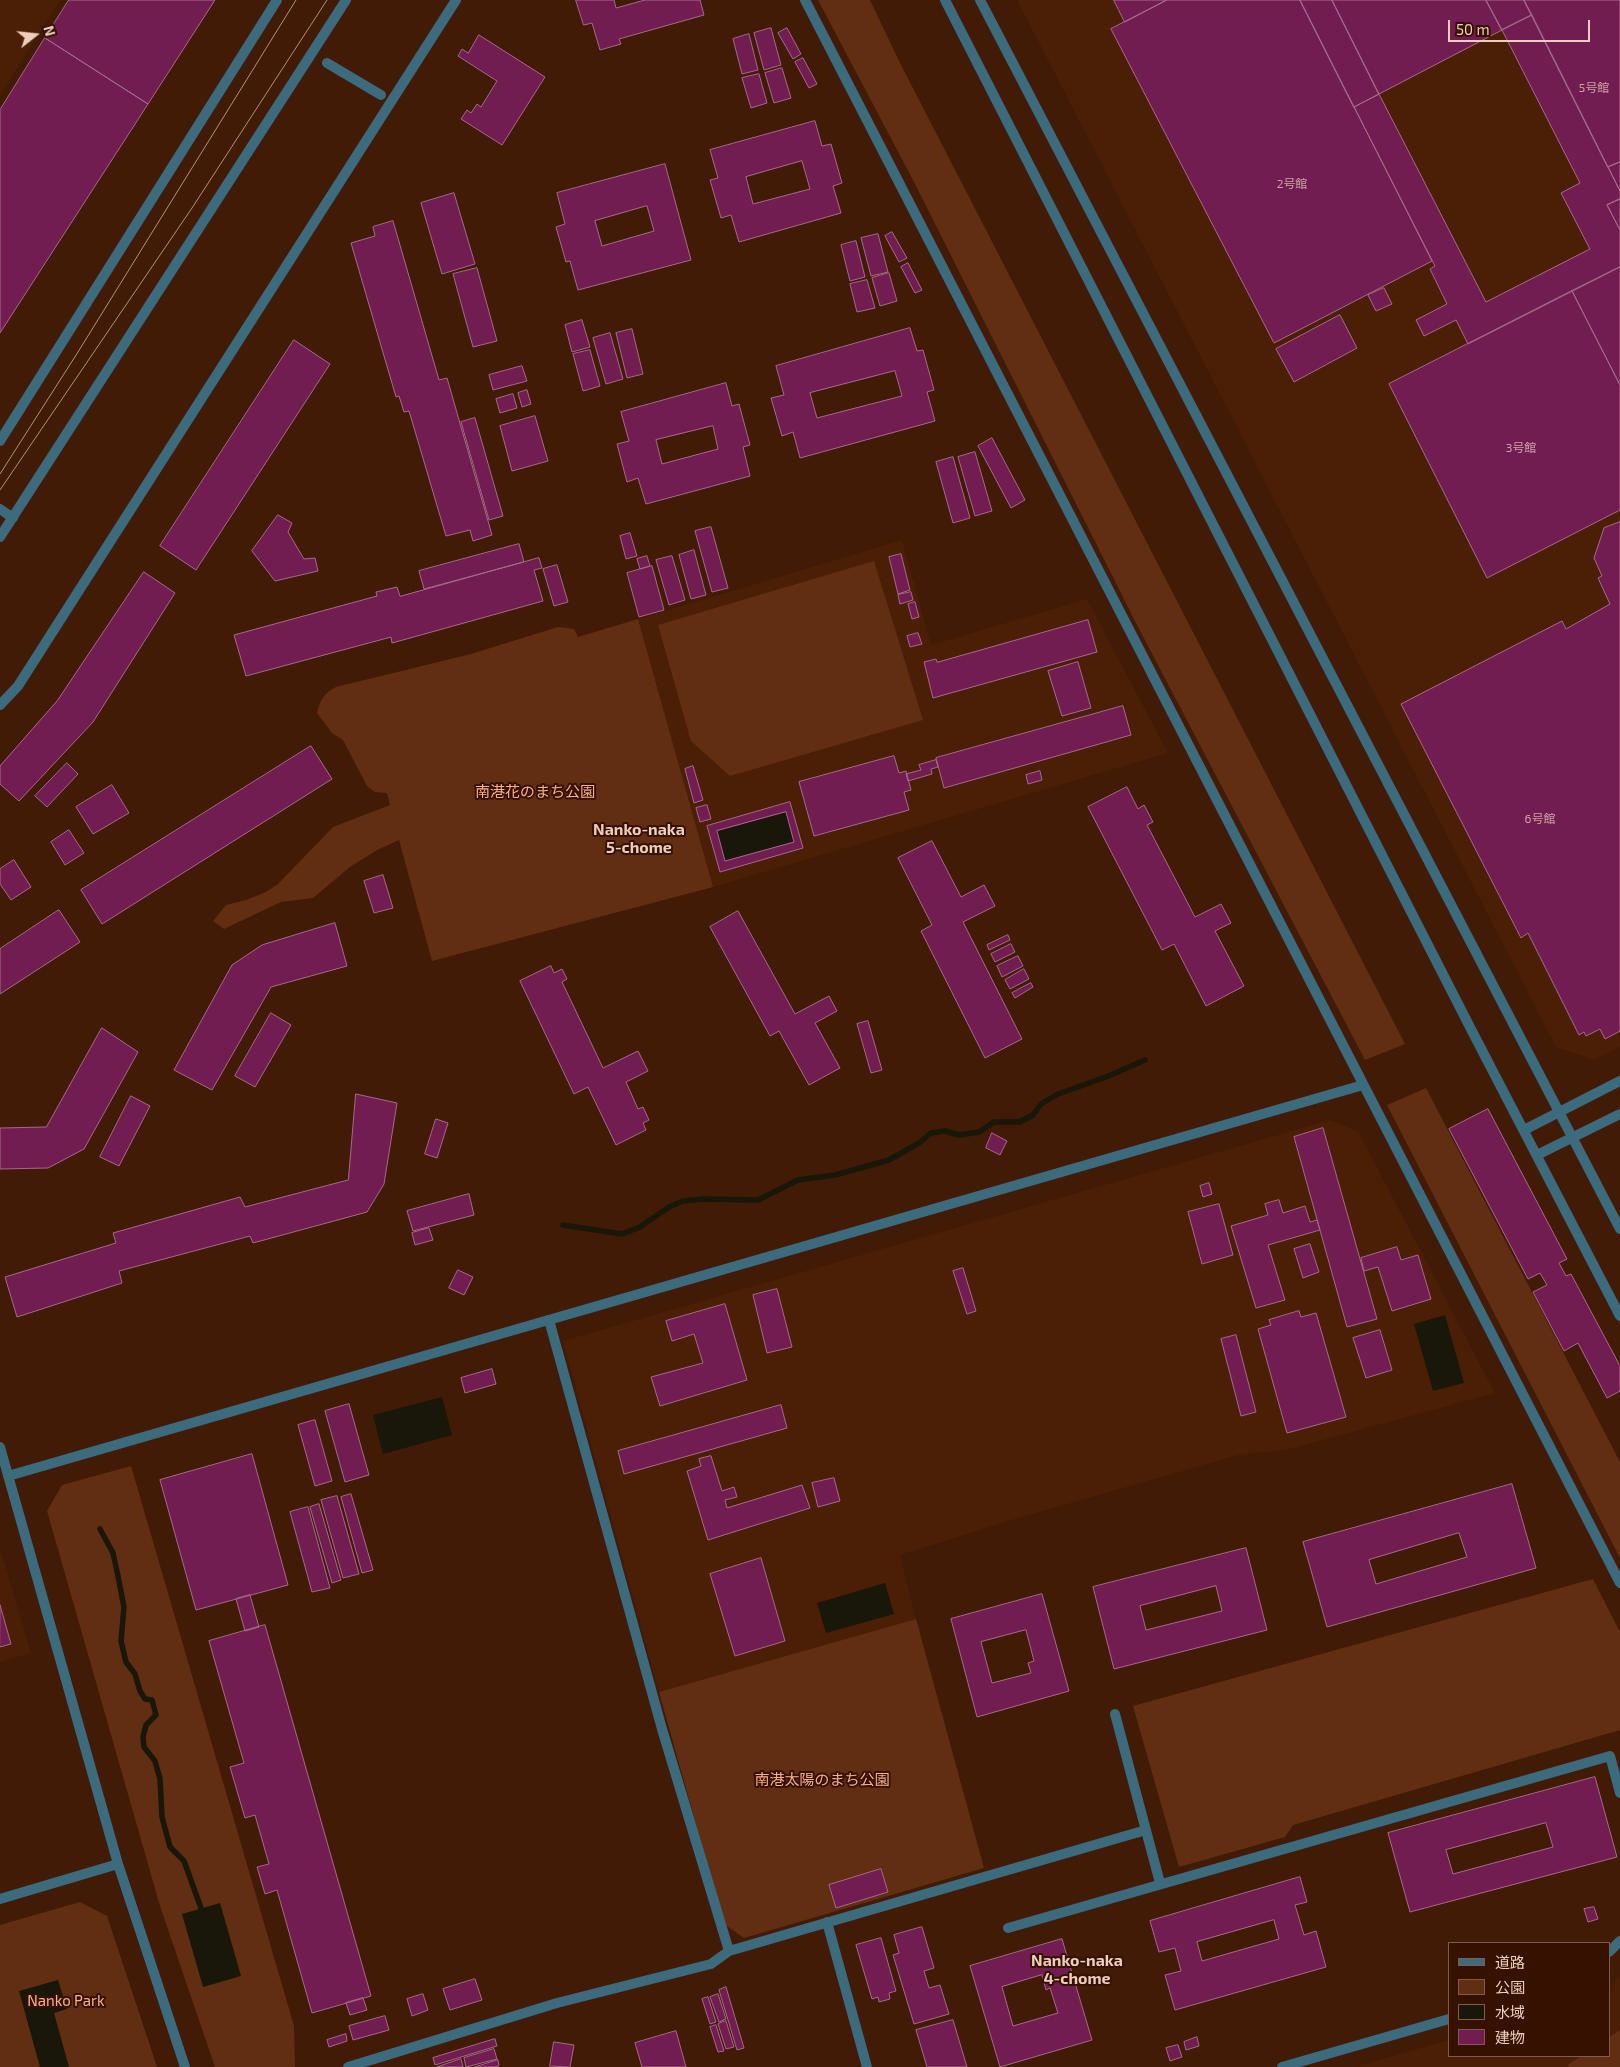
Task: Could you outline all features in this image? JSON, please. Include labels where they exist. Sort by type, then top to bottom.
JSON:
[{"type":"street","points":[[0,441],[278,0]]},
{"type":"street","points":[[0,537],[346,0]]},
{"type":"street","points":[[0,705],[18,686],[456,0]]},
{"type":"street","points":[[805,0],[1620,1583]]},
{"type":"street","points":[[944,0],[1620,1316]]},
{"type":"street","points":[[980,0],[1620,1229]]},
{"type":"street","points":[[327,63],[381,95]]},
{"type":"street","points":[[0,509],[13,518]]},
{"type":"street","points":[[1524,1130],[1620,1081]]},
{"type":"street","points":[[8,1476],[1363,1085]]},
{"type":"street","points":[[1537,1155],[1620,1114]]},
{"type":"street","points":[[549,1320],[662,1729],[728,1951]]},
{"type":"street","points":[[0,1447],[118,1864],[185,2067]]},
{"type":"street","points":[[1115,1714],[1160,1883]]},
{"type":"street","points":[[1008,1928],[1160,1883],[1610,1756],[1620,1793]]},
{"type":"street","points":[[348,2067],[557,2003],[711,1964],[728,1951],[1146,1830]]},
{"type":"street","points":[[0,1899],[118,1864]]},
{"type":"street","points":[[827,1922],[868,2067]]},
{"type":"street","points":[[1610,1951],[1620,1941]]},
{"type":"street","points":[[1282,2067],[1448,2019]]},
{"type":"shaded area","points":[[0,0],[60,0],[0,95]]},
{"type":"shaded area","points":[[1017,0],[1620,0],[1620,1047],[1594,1060],[1556,1047]]},
{"type":"shaded area","points":[[902,540],[931,645],[1087,599],[1168,753],[713,887],[638,619]]},
{"type":"shaded area","points":[[1330,1120],[1358,1131],[1495,1393],[1286,1450],[1242,1454],[1015,1519],[900,1555],[916,1619],[659,1692],[563,1341]]},
{"type":"shaded area","points":[[0,1548],[31,1653],[0,1662]]},
{"type":"shaded area","points":[[1620,1976],[1620,2067],[1354,2067],[1448,2040],[1448,2057],[1610,2057],[1610,1986]]},
{"type":"green space","points":[[818,0],[870,0],[900,63],[1405,1044],[1365,1060],[1137,625],[914,182]]},
{"type":"green space","points":[[874,561],[923,720],[730,776],[691,741],[658,625]]},
{"type":"green space","name":"南港花のまち公園","points":[[638,619],[713,887],[432,961],[399,840],[377,850],[350,867],[313,898],[281,902],[224,929],[213,921],[226,905],[266,892],[278,884],[333,827],[390,805],[387,793],[375,792],[367,786],[343,740],[332,733],[317,713],[321,701],[328,692],[336,687],[471,654],[558,627],[574,629],[578,637]]},
{"type":"green space","points":[[1426,1088],[1620,1462],[1620,1558],[1387,1105]]},
{"type":"green space","points":[[131,1466],[294,2026],[295,2067],[215,2067],[160,1906],[47,1511],[62,1485]]},
{"type":"green space","points":[[1593,1579],[1620,1632],[1620,1730],[1293,1825],[1285,1837],[1179,1867],[1133,1706]]},
{"type":"green space","name":"南港太陽のまち公園","points":[[916,1619],[984,1868],[744,1938],[724,1924],[659,1692]]},
{"type":"green space","name":"Nanko Park","points":[[80,1902],[107,1916],[157,2067],[0,2067],[0,1925]]},
{"type":"green space","points":[[1620,2030],[1620,2067],[1569,2067],[1567,2065],[1580,2057],[1610,2057],[1610,2036]]},
{"type":"water","points":[[786,812],[794,842],[725,861],[717,831]]},
{"type":"water","points":[[1445,1315],[1464,1383],[1433,1391],[1414,1324]]},
{"type":"water","points":[[442,1397],[452,1435],[383,1454],[373,1415]]},
{"type":"water","points":[[885,1583],[894,1614],[826,1633],[817,1603]]},
{"type":"water","points":[[220,1903],[241,1976],[203,1987],[182,1914]]},
{"type":"water","points":[[58,1980],[67,2009],[54,2013],[69,2067],[40,2067],[19,1991]]},
{"type":"building","points":[[69,0],[215,0],[148,104],[45,38]]},
{"type":"building","points":[[576,0],[614,0],[616,8],[645,0],[700,0],[704,15],[619,39],[621,44],[600,50],[592,23],[584,25]]},
{"type":"building","points":[[1114,0],[1167,0],[1125,22]]},
{"type":"building","points":[[1167,0],[1300,0],[1432,261],[1274,343],[1111,29]]},
{"type":"building","points":[[1300,0],[1332,0],[1379,94],[1354,107]]},
{"type":"building","points":[[1332,0],[1486,0],[1502,30],[1379,94]]},
{"type":"building","points":[[1486,0],[1524,0],[1532,15],[1502,30]]},
{"type":"building","points":[[1524,0],[1620,0],[1620,162],[1608,167]]},
{"type":"building","points":[[1532,15],[1620,191],[1620,199],[1607,205],[1620,230],[1620,267],[1468,344],[1456,320],[1424,336],[1416,320],[1447,304],[1430,269],[1435,266],[1354,107],[1379,94],[1486,302],[1590,249],[1561,193],[1580,183],[1502,30]]},
{"type":"building","points":[[771,28],[781,65],[764,70],[754,33]]},
{"type":"building","points":[[787,28],[801,54],[793,59],[778,33]]},
{"type":"building","points":[[749,34],[758,70],[742,74],[733,39]]},
{"type":"building","points":[[479,35],[545,77],[502,145],[461,119],[467,110],[471,113],[477,104],[481,107],[497,81],[458,56],[462,49],[468,53]]},
{"type":"building","points":[[45,38],[148,104],[0,333],[0,110]]},
{"type":"building","points":[[803,58],[817,84],[809,88],[795,62]]},
{"type":"building","points":[[782,68],[791,98],[774,103],[765,73]]},
{"type":"building","points":[[759,74],[767,103],[751,108],[742,78]]},
{"type":"building","points":[[815,121],[822,146],[831,144],[842,183],[833,186],[841,213],[739,242],[731,215],[721,218],[710,180],[718,178],[710,150]],"holes":[[[802,161],[810,189],[753,204],[746,177]]]},
{"type":"building","points":[[1620,162],[1620,191],[1608,167]]},
{"type":"building","points":[[665,164],[691,260],[578,290],[570,261],[566,262],[556,227],[565,224],[557,193]],"holes":[[[647,206],[654,231],[602,246],[595,221]]]},
{"type":"building","points":[[454,193],[475,264],[442,274],[421,203]]},
{"type":"building","points":[[1620,199],[1620,230],[1607,205]]},
{"type":"building","points":[[393,221],[439,380],[447,378],[492,535],[473,541],[470,530],[446,536],[409,411],[404,412],[399,396],[396,397],[351,243],[375,236],[373,227]]},
{"type":"building","points":[[892,232],[907,258],[899,262],[885,236]]},
{"type":"building","points":[[878,234],[888,272],[871,276],[861,238]]},
{"type":"building","points":[[856,241],[865,277],[850,281],[841,245]]},
{"type":"building","points":[[908,263],[922,290],[915,293],[901,267]]},
{"type":"building","points":[[1620,267],[1620,385],[1572,291]]},
{"type":"building","points":[[477,268],[497,341],[473,347],[453,274]]},
{"type":"building","points":[[889,273],[897,301],[880,306],[872,278]]},
{"type":"building","points":[[867,280],[875,308],[857,312],[850,284]]},
{"type":"building","points":[[1384,288],[1392,304],[1376,311],[1368,295]]},
{"type":"building","points":[[1572,291],[1620,385],[1620,510],[1487,578],[1389,384]]},
{"type":"building","points":[[1340,315],[1357,348],[1294,382],[1276,349]]},
{"type":"building","points":[[582,320],[590,347],[572,352],[565,325]]},
{"type":"building","points":[[910,328],[917,351],[923,350],[934,390],[927,392],[935,421],[800,458],[793,432],[782,436],[771,398],[784,395],[776,366]],"holes":[[[895,371],[902,396],[817,418],[810,393]]]},
{"type":"building","points":[[632,329],[643,374],[627,378],[616,333]]},
{"type":"building","points":[[610,333],[623,379],[606,384],[593,338]]},
{"type":"building","points":[[294,340],[330,364],[196,570],[160,546]]},
{"type":"building","points":[[590,350],[600,386],[583,391],[573,354]]},
{"type":"building","points":[[522,366],[527,381],[493,390],[489,375]]},
{"type":"building","points":[[726,383],[732,406],[739,404],[750,445],[743,447],[750,476],[646,504],[638,478],[627,482],[617,444],[629,441],[621,412]],"holes":[[[713,426],[718,449],[662,464],[656,440]]]},
{"type":"building","points":[[527,390],[531,404],[522,407],[518,393]]},
{"type":"building","points":[[513,394],[517,408],[500,413],[496,399]]},
{"type":"building","points":[[535,416],[548,461],[512,471],[500,426]]},
{"type":"building","points":[[475,418],[503,516],[489,520],[461,422]]},
{"type":"building","points":[[992,438],[1025,500],[1011,508],[978,446]]},
{"type":"building","points":[[975,452],[992,511],[975,516],[958,457]]},
{"type":"building","points":[[953,457],[970,518],[953,523],[936,462]]},
{"type":"building","points":[[278,515],[292,523],[288,532],[304,559],[315,558],[318,571],[275,581],[252,551]]},
{"type":"building","points":[[1620,522],[1620,1031],[1605,1039],[1600,1029],[1586,1036],[1584,1032],[1579,1035],[1528,933],[1521,938],[1401,704],[1562,621],[1566,629],[1610,604],[1598,578],[1602,576],[1594,558],[1604,528]]},
{"type":"building","points":[[711,527],[728,588],[712,592],[695,531]]},
{"type":"building","points":[[630,533],[637,556],[626,559],[620,536]]},
{"type":"building","points":[[519,544],[524,562],[424,589],[419,571]]},
{"type":"building","points":[[694,550],[706,595],[691,599],[679,555]]},
{"type":"building","points":[[901,554],[910,590],[898,594],[889,557]]},
{"type":"building","points":[[647,556],[650,566],[640,569],[637,559]]},
{"type":"building","points":[[672,556],[685,600],[669,605],[656,560]]},
{"type":"building","points":[[539,558],[542,568],[534,570],[543,601],[392,643],[391,637],[246,676],[234,635],[377,596],[376,592],[397,587],[400,596]]},
{"type":"building","points":[[557,565],[568,602],[554,606],[543,569]]},
{"type":"building","points":[[652,566],[664,610],[639,617],[627,573]]},
{"type":"building","points":[[144,572],[175,593],[93,722],[19,801],[0,784],[0,766],[57,701]]},
{"type":"building","points":[[911,592],[913,600],[900,604],[898,595]]},
{"type":"building","points":[[915,602],[919,617],[912,619],[908,604]]},
{"type":"building","points":[[1088,620],[1097,652],[933,698],[924,662],[936,659],[937,662]]},
{"type":"building","points":[[918,633],[922,644],[910,647],[907,636]]},
{"type":"building","points":[[1078,662],[1091,708],[1062,716],[1048,671]]},
{"type":"building","points":[[1123,706],[1131,735],[944,788],[936,758]]},
{"type":"building","points":[[311,746],[332,779],[102,924],[81,890]]},
{"type":"building","points":[[894,756],[899,773],[906,771],[911,790],[904,792],[909,810],[814,836],[799,782]]},
{"type":"building","points":[[936,760],[938,767],[931,769],[932,774],[908,781],[906,774],[921,770],[919,765]]},
{"type":"building","points":[[67,763],[78,774],[47,807],[35,796]]},
{"type":"building","points":[[693,766],[703,800],[694,803],[685,769]]},
{"type":"building","points":[[1040,771],[1042,780],[1028,784],[1026,775]]},
{"type":"building","points":[[112,785],[129,813],[93,834],[76,807]]},
{"type":"building","points":[[1127,787],[1138,809],[1144,805],[1153,822],[1147,825],[1195,917],[1221,904],[1231,923],[1215,931],[1244,986],[1206,1006],[1174,944],[1162,950],[1088,807]]},
{"type":"building","points":[[790,802],[803,848],[720,872],[707,826]],"holes":[[[786,812],[794,842],[725,861],[717,831]]]},
{"type":"building","points":[[707,805],[711,819],[700,822],[696,808]]},
{"type":"building","points":[[69,830],[84,853],[65,865],[51,842]]},
{"type":"building","points":[[932,841],[961,897],[984,885],[995,906],[963,922],[1022,1039],[985,1058],[921,931],[932,925],[898,858]]},
{"type":"building","points":[[14,860],[31,887],[11,900],[0,884],[0,869]]},
{"type":"building","points":[[383,875],[393,908],[374,913],[364,881]]},
{"type":"building","points":[[59,910],[80,942],[0,994],[0,949]]},
{"type":"building","points":[[738,911],[795,1014],[829,996],[837,1011],[815,1023],[840,1068],[809,1085],[779,1031],[770,1036],[710,927]]},
{"type":"building","points":[[335,923],[347,966],[271,987],[212,1090],[174,1070],[232,965],[262,945]]},
{"type":"building","points":[[1008,935],[1010,940],[989,950],[987,945]]},
{"type":"building","points":[[1011,944],[1015,952],[995,962],[991,954]]},
{"type":"building","points":[[1018,956],[1023,966],[1002,977],[997,966]]},
{"type":"building","points":[[551,966],[554,973],[562,969],[567,979],[562,982],[603,1068],[638,1051],[648,1071],[626,1082],[638,1109],[643,1107],[649,1120],[643,1123],[646,1130],[616,1145],[588,1087],[574,1094],[520,981]]},
{"type":"building","points":[[1024,969],[1029,979],[1010,989],[1005,980]]},
{"type":"building","points":[[1031,983],[1033,987],[1015,998],[1012,993]]},
{"type":"building","points":[[271,1013],[291,1025],[255,1087],[235,1076]]},
{"type":"building","points":[[868,1021],[882,1070],[871,1073],[857,1024]]},
{"type":"building","points":[[102,1028],[138,1052],[84,1149],[48,1168],[0,1169],[0,1128],[46,1127]]},
{"type":"building","points":[[356,1094],[397,1103],[384,1184],[367,1212],[253,1243],[250,1236],[119,1271],[122,1283],[17,1317],[5,1277],[116,1243],[113,1233],[240,1197],[245,1207],[348,1180]]},
{"type":"building","points":[[131,1096],[150,1106],[119,1166],[100,1157]]},
{"type":"building","points":[[1488,1109],[1567,1259],[1559,1263],[1566,1276],[1571,1274],[1620,1366],[1620,1391],[1607,1398],[1578,1343],[1564,1351],[1533,1292],[1547,1285],[1540,1273],[1528,1279],[1449,1129]]},
{"type":"building","points":[[436,1119],[448,1123],[437,1158],[425,1154]]},
{"type":"building","points":[[1323,1128],[1377,1319],[1347,1327],[1294,1137]]},
{"type":"building","points":[[992,1133],[1007,1141],[1000,1155],[986,1148]]},
{"type":"building","points":[[1209,1183],[1212,1194],[1203,1197],[1200,1186]]},
{"type":"building","points":[[469,1194],[474,1215],[413,1231],[407,1211]]},
{"type":"building","points":[[1279,1200],[1283,1213],[1305,1206],[1310,1222],[1317,1220],[1320,1230],[1268,1245],[1285,1300],[1256,1308],[1231,1226],[1268,1215],[1265,1204]]},
{"type":"building","points":[[1219,1204],[1233,1255],[1202,1264],[1188,1212]]},
{"type":"building","points":[[429,1228],[433,1240],[415,1245],[412,1233]]},
{"type":"building","points":[[1310,1244],[1319,1272],[1303,1278],[1294,1249]]},
{"type":"building","points":[[1397,1247],[1401,1260],[1418,1255],[1431,1299],[1392,1311],[1378,1267],[1364,1271],[1361,1258]]},
{"type":"building","points":[[963,1268],[976,1311],[967,1314],[953,1271]]},
{"type":"building","points":[[458,1270],[473,1277],[464,1295],[449,1288]]},
{"type":"building","points":[[777,1289],[792,1347],[767,1353],[753,1295]]},
{"type":"building","points":[[725,1304],[747,1380],[660,1406],[651,1377],[703,1363],[694,1334],[672,1341],[666,1321]]},
{"type":"building","points":[[1299,1311],[1301,1317],[1316,1313],[1346,1417],[1287,1433],[1258,1329],[1271,1325],[1269,1320]]},
{"type":"building","points":[[1380,1330],[1392,1370],[1366,1378],[1353,1338]]},
{"type":"building","points":[[1236,1335],[1256,1412],[1241,1416],[1221,1339]]},
{"type":"building","points":[[492,1369],[496,1384],[465,1393],[461,1378]]},
{"type":"building","points":[[349,1404],[369,1475],[345,1482],[325,1411]]},
{"type":"building","points":[[781,1405],[787,1428],[624,1474],[618,1451]]},
{"type":"building","points":[[315,1420],[332,1481],[315,1486],[298,1425]]},
{"type":"building","points":[[252,1454],[288,1585],[196,1610],[160,1480]]},
{"type":"building","points":[[711,1456],[722,1491],[734,1487],[737,1497],[725,1500],[727,1508],[802,1485],[810,1508],[708,1540],[687,1471],[701,1466],[699,1459]]},
{"type":"building","points":[[834,1478],[840,1501],[818,1507],[812,1483]]},
{"type":"building","points":[[1512,1484],[1536,1568],[1327,1627],[1303,1542]],"holes":[[[1459,1533],[1467,1557],[1376,1584],[1369,1560]]]},
{"type":"building","points":[[351,1494],[373,1570],[362,1573],[341,1497]]},
{"type":"building","points":[[337,1496],[359,1574],[343,1578],[321,1500]]},
{"type":"building","points":[[319,1504],[341,1580],[332,1583],[310,1507]]},
{"type":"building","points":[[308,1507],[330,1588],[312,1592],[290,1512]]},
{"type":"building","points":[[1246,1548],[1267,1630],[1114,1669],[1093,1587]],"holes":[[[1216,1586],[1222,1611],[1146,1630],[1140,1606]]]},
{"type":"building","points":[[761,1558],[785,1641],[735,1656],[710,1574]]},
{"type":"building","points":[[1042,1594],[1069,1691],[977,1717],[951,1619]],"holes":[[[1026,1630],[1034,1661],[1028,1663],[1031,1673],[992,1683],[981,1642]]]},
{"type":"building","points":[[250,1595],[259,1627],[245,1631],[236,1599]]},
{"type":"building","points":[[0,1605],[11,1644],[0,1647]]},
{"type":"building","points":[[265,1625],[371,1996],[312,2013],[277,1890],[265,1894],[257,1867],[269,1864],[255,1815],[245,1818],[230,1767],[244,1763],[209,1641]]},
{"type":"building","points":[[1595,1777],[1617,1857],[1410,1912],[1388,1833]],"holes":[[[1546,1823],[1553,1847],[1453,1874],[1446,1850]]]},
{"type":"building","points":[[881,1869],[888,1892],[836,1908],[829,1885]]},
{"type":"building","points":[[1300,1877],[1307,1902],[1295,1905],[1304,1935],[1316,1931],[1326,1967],[1175,2010],[1165,1975],[1181,1971],[1175,1948],[1159,1952],[1150,1921]],"holes":[[[1274,1920],[1279,1939],[1202,1961],[1197,1942]]]},
{"type":"building","points":[[1594,1907],[1598,1919],[1588,1922],[1584,1909]]},
{"type":"building","points":[[922,1927],[934,1968],[924,1971],[929,1988],[940,1985],[949,2014],[914,2024],[893,1955],[899,1953],[894,1935]]},
{"type":"building","points":[[881,1938],[896,1991],[889,1993],[890,1999],[879,2002],[878,1997],[872,1999],[856,1945]]},
{"type":"building","points":[[1062,1939],[1092,2040],[1000,2067],[970,1966]],"holes":[[[1042,1975],[1046,1990],[1050,1988],[1058,2013],[1013,2026],[1002,1987]]]},
{"type":"building","points":[[475,1979],[482,2000],[450,2010],[443,1989]]},
{"type":"building","points":[[726,1987],[744,2048],[737,2050],[719,1990]]},
{"type":"building","points":[[423,1994],[428,2010],[412,2016],[407,1999]]},
{"type":"building","points":[[718,1994],[726,2019],[719,2022],[710,1997]]},
{"type":"building","points":[[708,1997],[716,2022],[710,2024],[702,1999]]},
{"type":"building","points":[[363,1998],[367,2010],[350,2015],[346,2003]]},
{"type":"building","points":[[385,2016],[389,2030],[353,2040],[349,2026]]},
{"type":"building","points":[[953,2020],[967,2067],[927,2067],[916,2030]]},
{"type":"building","points":[[726,2021],[734,2047],[726,2049],[718,2024]]},
{"type":"building","points":[[716,2025],[724,2051],[718,2052],[710,2027]]},
{"type":"building","points":[[676,2031],[686,2067],[642,2067],[635,2043]]},
{"type":"building","points":[[346,2034],[347,2041],[329,2047],[327,2040]]},
{"type":"building","points":[[1197,2037],[1199,2046],[1186,2050],[1184,2042]]},
{"type":"building","points":[[495,2039],[497,2046],[435,2065],[433,2058]]},
{"type":"building","points":[[554,2042],[574,2045],[570,2067],[550,2066]]},
{"type":"building","points":[[1178,2045],[1182,2057],[1170,2061],[1166,2048]]},
{"type":"building","points":[[494,2049],[497,2059],[466,2067],[464,2058]]},
{"type":"building","points":[[461,2059],[463,2067],[437,2067]]},
{"type":"building","points":[[498,2060],[499,2066],[475,2067]]},
{"type":"waterway","points":[[563,1225],[622,1234],[640,1227],[669,1207],[683,1201],[703,1199],[758,1200],[798,1180],[835,1175],[889,1160],[919,1143],[931,1133],[945,1131],[959,1135],[979,1132],[994,1122],[1020,1122],[1033,1115],[1041,1104],[1058,1094],[1106,1077],[1145,1060]]},
{"type":"waterway","points":[[100,1529],[113,1553],[118,1576],[124,1607],[121,1641],[126,1662],[135,1674],[140,1691],[145,1699],[152,1700],[156,1715],[146,1725],[143,1737],[144,1747],[155,1761],[160,1779],[162,1817],[170,1847],[184,1861],[201,1908]]},
{"type":"tram line","points":[[0,474],[78,352],[296,0]]},
{"type":"tram line","points":[[0,490],[192,208],[327,0]]},
{"type":"district","name":"Nanko-naka 5-chome","points":[[639,839]]},
{"type":"district","name":"Nanko-naka 4-chome","points":[[1077,1970]]}]
